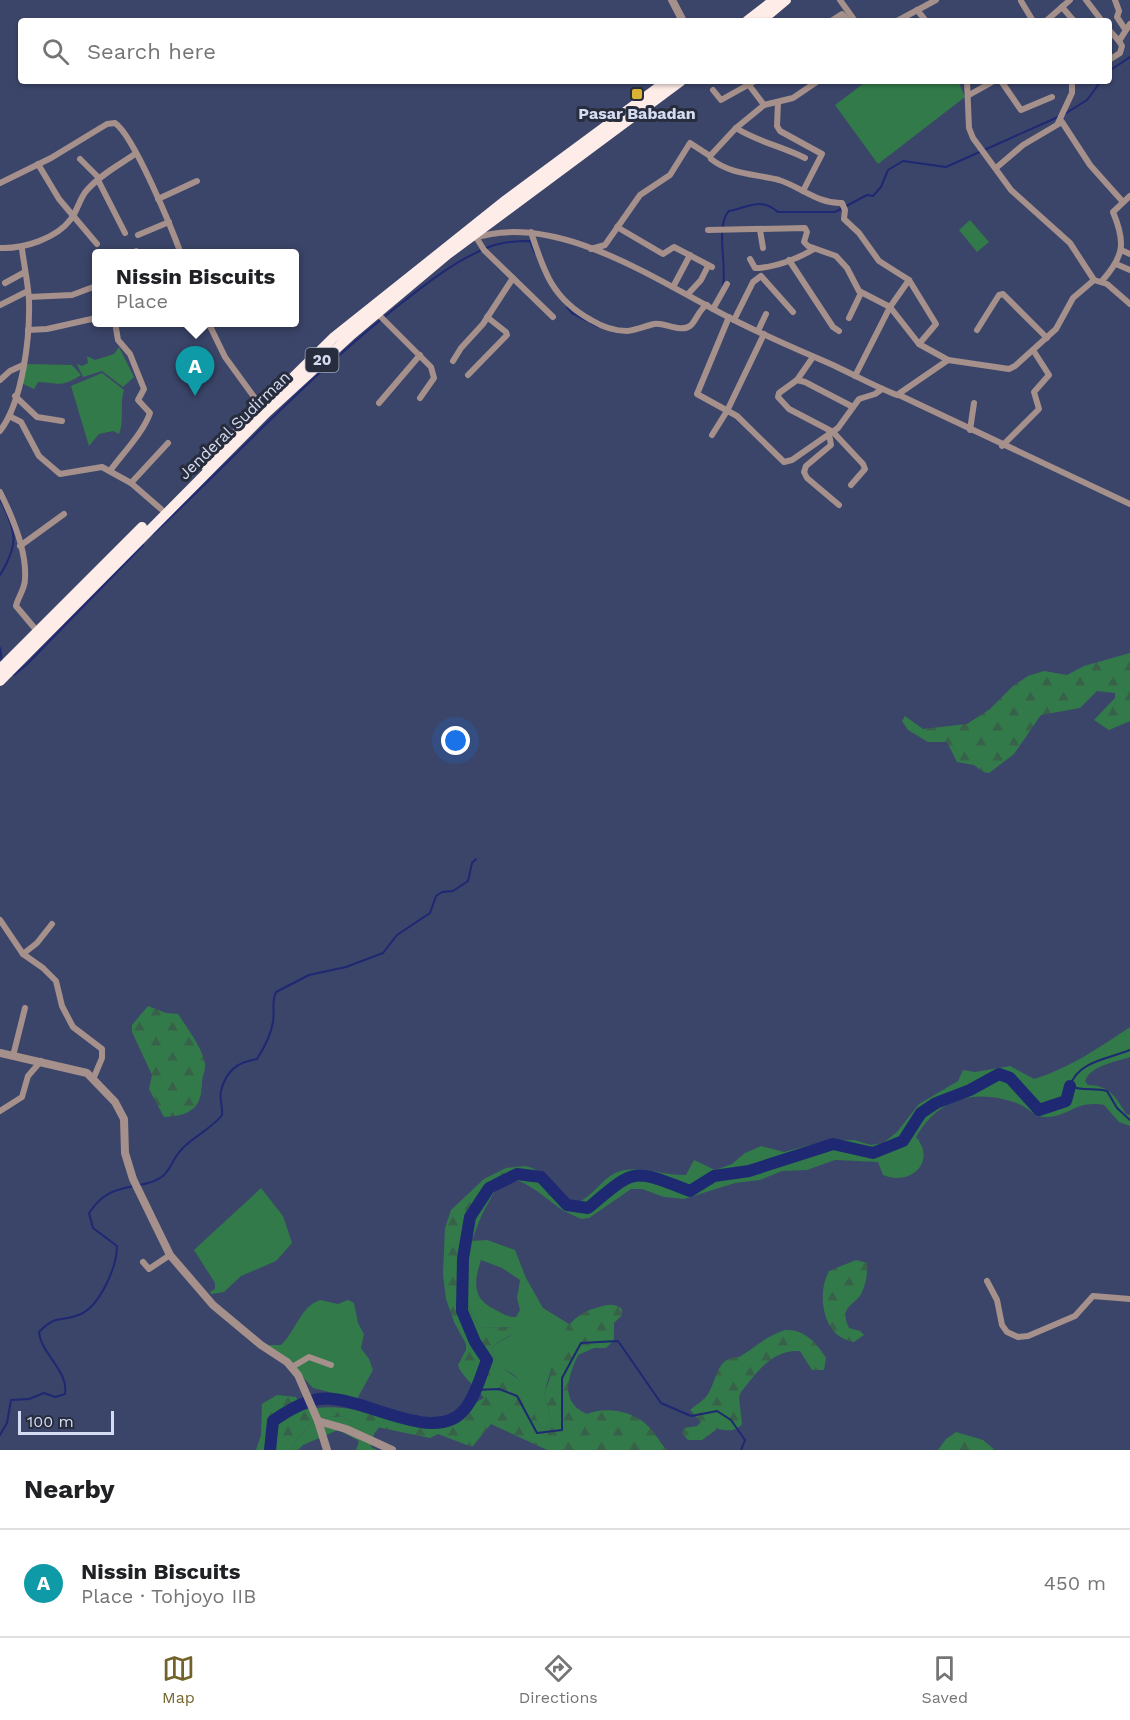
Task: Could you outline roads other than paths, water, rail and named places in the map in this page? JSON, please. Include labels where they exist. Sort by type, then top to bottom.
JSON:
[{"type":"highway","points":[[751,18],[774,0]]},
{"type":"highway","points":[[765,18],[786,0]]},
{"type":"highway","name":"Jenderal Sudirman","points":[[0,669],[30,644],[333,339],[431,258],[663,84]]},
{"type":"highway","name":"Jenderal Sudirman","points":[[0,681],[30,644],[37,631],[124,550],[161,509],[264,410],[377,313],[677,84]]},
{"type":"street","points":[[672,0],[681,18]]},
{"type":"street","points":[[840,0],[853,18]]},
{"type":"street","points":[[902,18],[927,2],[936,0]]},
{"type":"street","points":[[1022,0],[1031,18]]},
{"type":"street","points":[[1049,18],[1070,0]]},
{"type":"street","points":[[1086,0],[1100,18]]},
{"type":"street","points":[[1115,0],[1119,11],[1117,17],[1128,27],[1119,40]]},
{"type":"street","points":[[1062,7],[1071,18]]},
{"type":"street","points":[[917,10],[924,18]]},
{"type":"street","points":[[1112,33],[1122,46],[1120,53],[1112,58]]},
{"type":"street","points":[[713,90],[721,100],[750,84]]},
{"type":"street","points":[[753,84],[764,105]]},
{"type":"street","points":[[710,156],[736,128],[764,105],[798,95],[814,84]]},
{"type":"street","points":[[967,84],[970,133],[1011,190],[1070,243],[1094,279],[1102,281],[1130,304]]},
{"type":"street","points":[[969,95],[989,84]]},
{"type":"street","points":[[1002,84],[1021,110],[1052,97]]},
{"type":"street","points":[[996,168],[1023,145],[1058,123],[1072,93],[1072,84]]},
{"type":"street","points":[[778,102],[777,126],[780,131],[822,154],[803,191]]},
{"type":"street","points":[[0,183],[111,122],[122,129],[169,222],[179,249]]},
{"type":"street","points":[[1058,123],[1063,123],[1084,157],[1123,202]]},
{"type":"street","points":[[736,128],[757,141],[785,148],[805,158]]},
{"type":"street","points":[[591,249],[605,245],[640,195],[670,175],[690,143],[726,167],[778,180],[821,200],[842,203],[844,219],[863,238],[879,261],[909,280],[936,324],[919,344]]},
{"type":"street","points":[[0,248],[22,249],[61,228],[73,217],[84,193],[98,179],[135,154]]},
{"type":"street","points":[[80,159],[98,179],[125,233]]},
{"type":"street","points":[[38,164],[73,217],[90,232],[97,244]]},
{"type":"street","points":[[158,199],[197,181]]},
{"type":"street","points":[[1102,281],[1116,264],[1121,250],[1122,234],[1113,212],[1130,196]]},
{"type":"street","points":[[138,235],[169,222]]},
{"type":"street","points":[[617,227],[663,254],[674,247],[710,266],[688,294]]},
{"type":"street","points":[[708,230],[805,228],[807,232],[804,242],[814,249],[837,256],[847,268],[861,293],[890,307],[919,344],[948,360],[1009,369],[1056,329],[1073,298],[1094,279]]},
{"type":"street","points":[[760,230],[763,248]]},
{"type":"street","points":[[472,239],[491,234],[531,232],[556,237],[591,249],[688,294],[731,319],[1130,504]]},
{"type":"street","points":[[531,232],[544,269],[561,298],[572,310],[596,323],[626,331],[660,324],[684,328],[689,326],[699,311],[710,307],[727,284]]},
{"type":"street","points":[[472,239],[553,317]]},
{"type":"street","points":[[0,431],[9,416],[15,396],[23,365],[28,330],[28,294],[22,249]]},
{"type":"street","points":[[750,260],[753,267],[758,268],[789,260],[814,249]]},
{"type":"street","points":[[1121,250],[1130,254]]},
{"type":"street","points":[[673,287],[690,255]]},
{"type":"street","points":[[789,260],[833,327],[839,331]]},
{"type":"street","points":[[1116,264],[1130,270]]},
{"type":"street","points":[[5,283],[25,272]]},
{"type":"street","points":[[793,312],[761,276],[753,282],[731,319],[697,392],[698,396],[737,416],[784,462],[792,460],[831,433],[859,399],[875,394],[882,388]]},
{"type":"street","points":[[453,361],[513,278]]},
{"type":"street","points":[[855,376],[890,307],[909,280]]},
{"type":"street","points":[[0,305],[28,294],[72,295],[92,288]]},
{"type":"street","points":[[849,318],[861,293]]},
{"type":"street","points":[[978,330],[999,295],[1003,294],[1047,338]]},
{"type":"street","points":[[377,313],[420,355],[434,375],[420,398]]},
{"type":"street","points":[[712,435],[727,411],[761,332],[766,314]]},
{"type":"street","points":[[468,375],[507,335],[487,317]]},
{"type":"street","points":[[28,330],[47,329],[92,319]]},
{"type":"street","points":[[110,471],[132,439],[140,434],[150,415],[138,399],[144,389],[130,354],[118,340],[116,327]]},
{"type":"street","points":[[210,327],[225,357],[264,410]]},
{"type":"street","points":[[1002,446],[1039,409],[1034,392],[1049,375],[1033,350]]},
{"type":"street","points":[[380,404],[420,355]]},
{"type":"street","points":[[813,357],[797,380],[779,393],[779,400],[789,409],[831,433],[865,467],[851,485]]},
{"type":"street","points":[[898,395],[924,374],[948,360]]},
{"type":"street","points":[[0,380],[10,371],[23,365]]},
{"type":"street","points":[[797,380],[853,407]]},
{"type":"street","points":[[15,396],[36,417],[62,420]]},
{"type":"street","points":[[970,430],[974,403]]},
{"type":"street","points":[[9,416],[21,422],[39,456],[60,474],[97,467],[110,471],[131,483],[161,509]]},
{"type":"street","points":[[831,433],[831,445],[806,466],[804,472],[807,478],[839,505]]},
{"type":"street","points":[[131,483],[168,443]]},
{"type":"street","points":[[0,492],[20,546],[25,578],[16,606],[37,631]]},
{"type":"street","points":[[20,546],[64,514]]},
{"type":"street","points":[[0,920],[22,954],[52,976],[58,986],[64,1012],[73,1027],[102,1049],[102,1058],[93,1077]]},
{"type":"street","points":[[22,954],[37,943],[52,924]]},
{"type":"street","points":[[13,1056],[25,1008]]},
{"type":"street","points":[[0,1053],[80,1070],[93,1077],[123,1114],[125,1153],[131,1172],[146,1209],[170,1255],[199,1292],[219,1311],[292,1367],[303,1385],[327,1450]]},
{"type":"street","points":[[0,1111],[22,1097],[28,1076],[41,1061]]},
{"type":"street","points":[[143,1262],[151,1268],[170,1255]]},
{"type":"street","points":[[987,1281],[997,1300],[1002,1325],[1007,1332],[1017,1337],[1028,1336],[1076,1316],[1093,1296],[1130,1299]]},
{"type":"street","points":[[292,1367],[309,1357],[331,1365]]},
{"type":"street","points":[[318,1421],[346,1430],[392,1450]]},
{"type":"waterway","points":[[1112,69],[1130,57]]},
{"type":"waterway","points":[[1063,115],[1087,100],[1099,84]]},
{"type":"waterway","points":[[723,287],[722,235],[725,217],[729,211],[760,204],[772,207],[778,212],[835,212],[867,195],[873,196],[881,187],[888,170],[903,161],[946,167],[1058,117]]},
{"type":"waterway","points":[[153,534],[331,363],[427,283],[476,252],[494,245],[530,241],[535,253]]},
{"type":"waterway","points":[[567,307],[572,313],[599,327]]},
{"type":"waterway","points":[[0,499],[10,520],[14,538],[10,555],[0,575]]},
{"type":"waterway","points":[[12,673],[14,675],[26,665],[143,545]]},
{"type":"waterway","points":[[0,648],[2,662]]},
{"type":"waterway","points":[[139,1185],[159,1179],[165,1174],[179,1152],[222,1115],[223,1084],[229,1073],[238,1065],[257,1059],[260,1055],[272,1027],[276,992],[309,975],[346,967],[383,953],[397,935],[430,913],[436,896],[442,892],[453,891],[468,881],[472,863],[476,859]]},
{"type":"waterway","points":[[1130,1050],[1087,1066],[1074,1078],[1070,1086],[1107,1091],[1117,1108],[1130,1120]]},
{"type":"waterway","points":[[270,1450],[273,1421],[295,1407],[319,1399],[335,1399],[415,1421],[434,1423],[451,1420],[464,1410],[475,1393],[487,1360],[475,1342],[462,1311],[463,1258],[470,1217],[489,1188],[517,1174],[541,1177],[567,1205],[588,1208],[616,1185],[635,1176],[656,1178],[690,1191],[714,1176],[749,1171],[833,1144],[873,1153],[903,1141],[921,1113],[936,1103],[970,1090],[999,1074],[1010,1078],[1039,1110],[1066,1101],[1070,1086]]},
{"type":"waterway","points":[[0,1435],[7,1423],[11,1400],[29,1399],[44,1393],[55,1397],[65,1394],[63,1378],[44,1348],[39,1332],[50,1322],[81,1314],[95,1303],[101,1294],[111,1274],[117,1246],[93,1228],[89,1213],[108,1194],[134,1186]]},
{"type":"waterway","points":[[474,1390],[499,1389],[517,1396],[537,1433],[562,1430],[562,1378],[581,1343],[618,1341],[661,1403],[691,1416],[717,1411],[731,1420],[745,1440],[741,1450]]},
{"type":"place","name":"Pasar Babadan","points":[[637,94]]},
{"type":"place","name":"Nissin Biscuits","points":[[195,396]]}]
